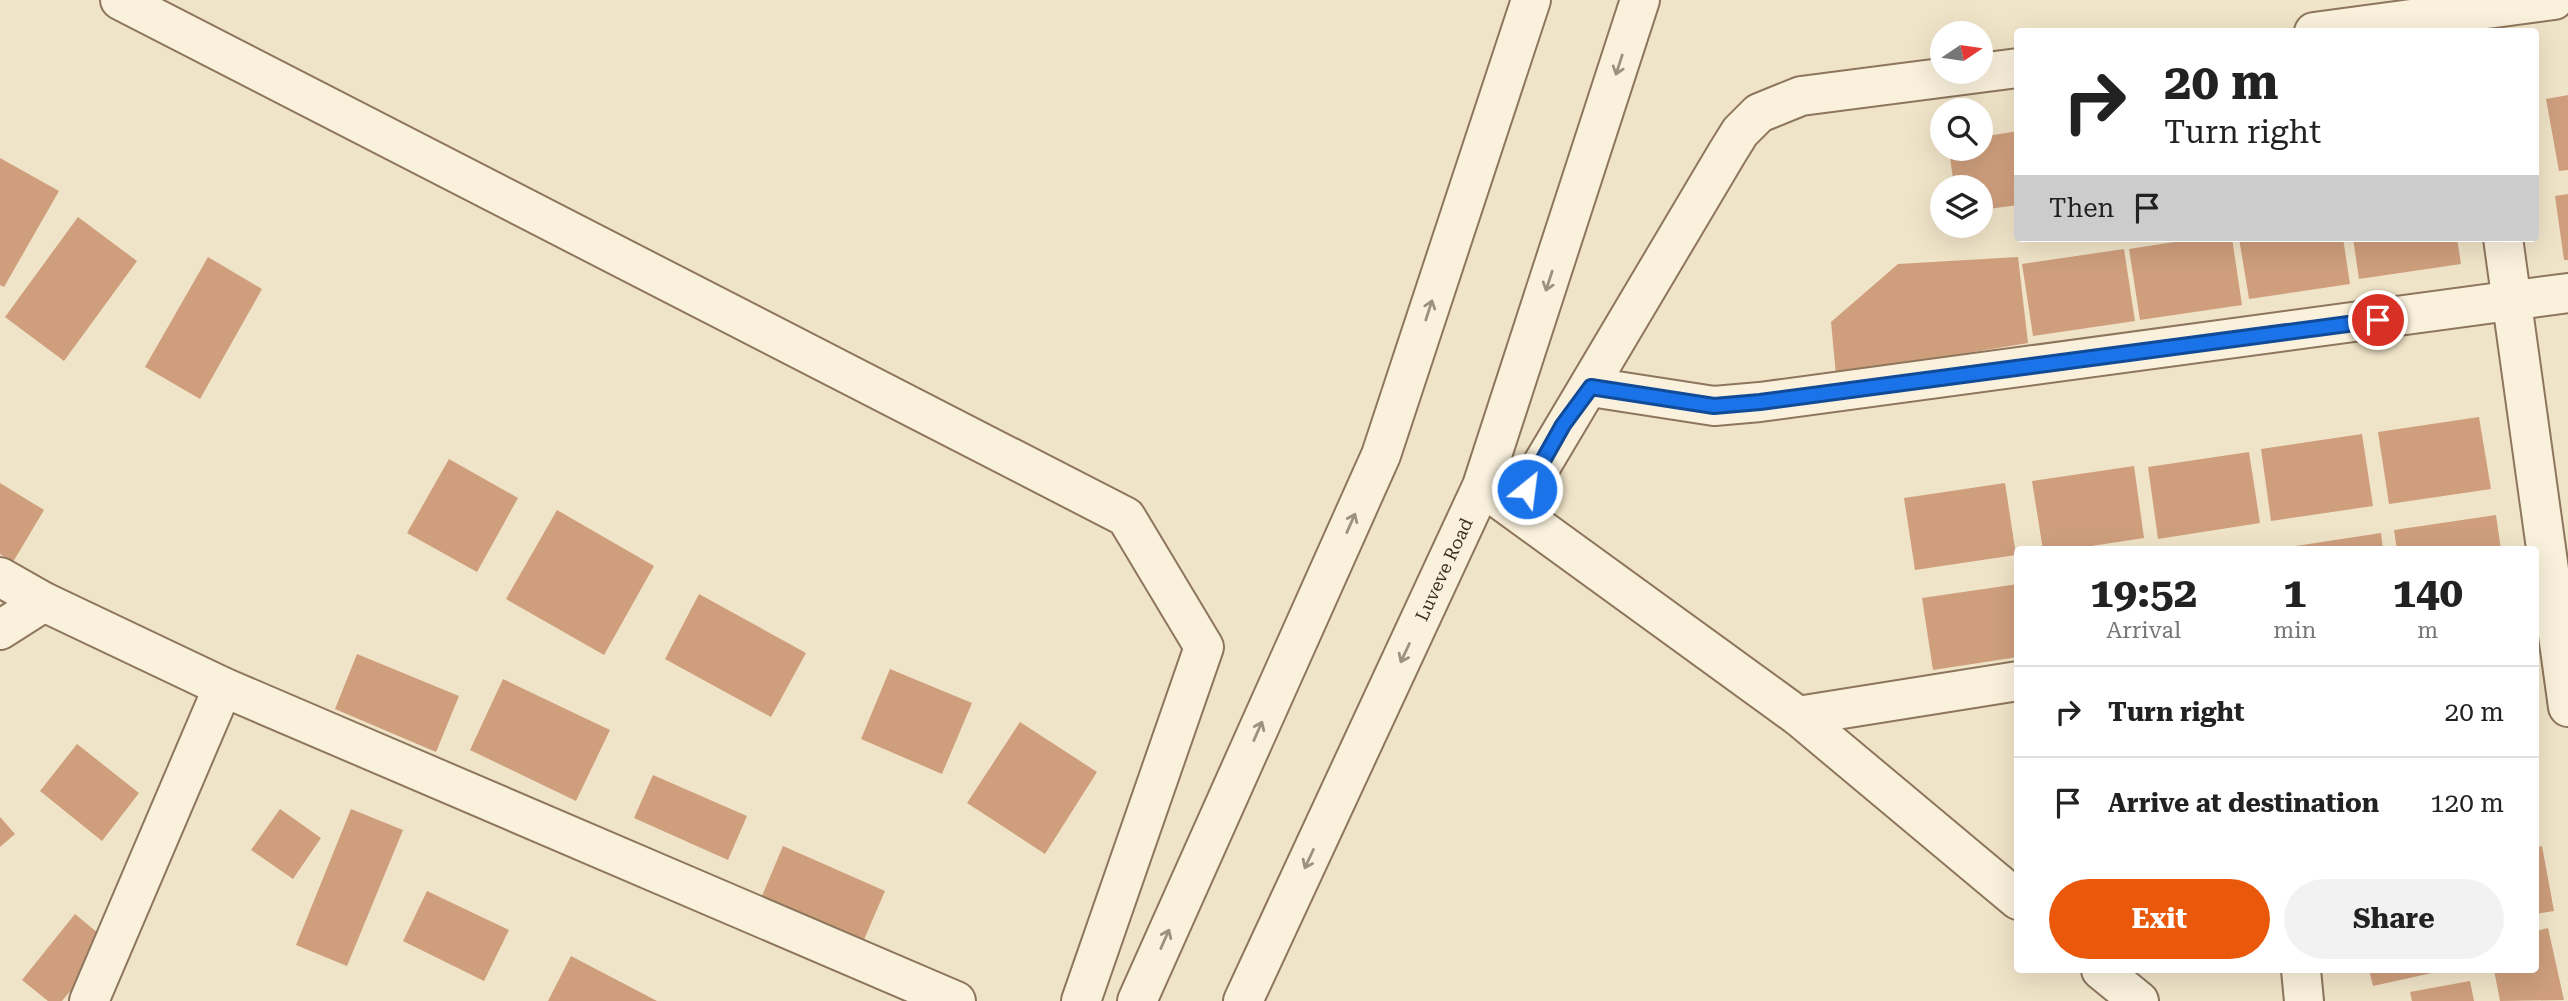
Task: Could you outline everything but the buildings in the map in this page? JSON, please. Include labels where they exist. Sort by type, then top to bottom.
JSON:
[{"type":"street","points":[[120,0],[1126,517],[1204,647],[1081,1001]]},
{"type":"street","points":[[1137,1001],[1381,455],[1531,0]]},
{"type":"street","name":"Luveve Road","points":[[1243,1001],[1482,486],[1640,0]]},
{"type":"street","points":[[2377,28],[2472,22],[2554,0]]},
{"type":"street","points":[[1515,510],[1563,425],[1591,387],[1727,153],[1740,132],[1759,113],[1801,96],[2014,69]]},
{"type":"street","points":[[2504,242],[2568,707]]},
{"type":"street","points":[[1591,387],[1714,406],[1760,402],[2568,293]]},
{"type":"street","points":[[1482,486],[1798,716],[2014,897]]},
{"type":"street","points":[[0,577],[44,602],[223,687],[956,1001]]},
{"type":"street","points":[[0,630],[44,602]]},
{"type":"street","points":[[1798,716],[2014,682]]},
{"type":"street","points":[[89,1001],[223,687]]},
{"type":"street","points":[[2301,973],[2304,1001]]},
{"type":"route","points":[[1527,489],[1563,425],[1591,387],[1714,406],[1843,393],[2378,320]]}]
